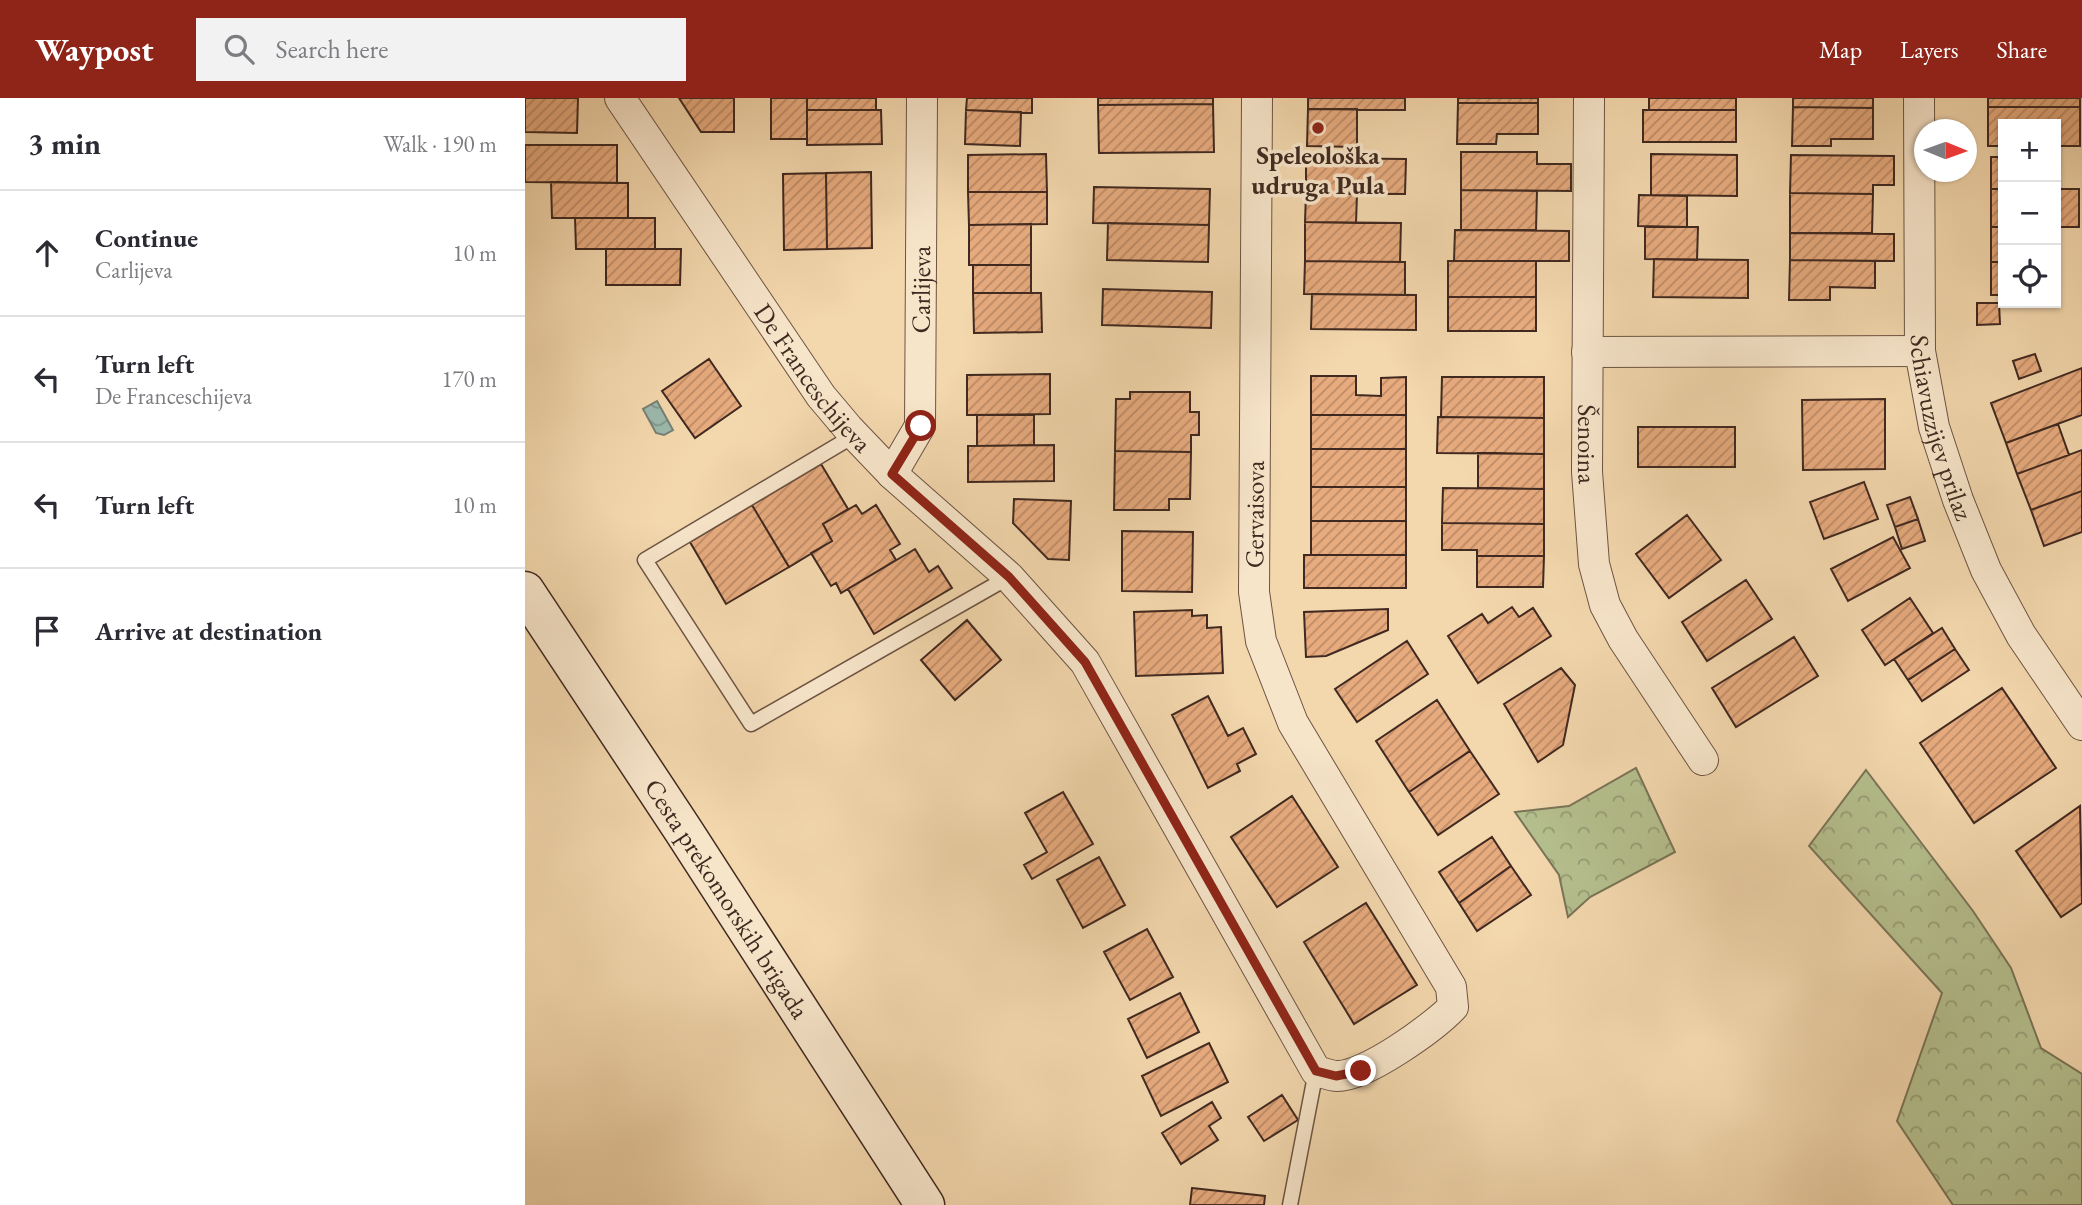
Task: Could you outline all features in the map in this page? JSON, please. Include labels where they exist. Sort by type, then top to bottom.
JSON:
[{"type":"main road","name":"Cesta prekomorskih brigada","points":[[525,592],[683,830],[925,1205]]},
{"type":"street","name":"De Franceschijeva","points":[[620,98],[821,396],[892,474],[1009,577],[1085,662],[1326,1074]]},
{"type":"street","name":"Carlijeva","points":[[892,474],[921,426],[922,98]]},
{"type":"street","name":"Gervaisova","points":[[1257,98],[1254,592],[1261,641],[1293,723],[1451,988],[1453,1007],[1440,1021],[1361,1071],[1326,1074]]},
{"type":"street","name":"Šenoina","points":[[1589,98],[1587,472],[1594,564],[1605,605],[1623,639],[1703,760]]},
{"type":"street","name":"Schiavuzzijev prilaz","points":[[1919,98],[1920,351],[1934,428],[1958,500],[1986,570],[2021,635],[2082,725]]},
{"type":"street","points":[[1587,352],[1920,351]]},
{"type":"lane","points":[[855,435],[645,560],[751,724],[1009,577]]},
{"type":"lane","points":[[1290,1205],[1326,1074]]},
{"type":"green space","points":[[1636,768],[1675,852],[1590,897],[1568,917],[1559,875],[1515,812],[1569,806]]},
{"type":"green space","points":[[1866,770],[1973,911],[2011,968],[2041,1048],[2082,1074],[2082,1205],[1953,1205],[1897,1121],[1942,993],[1809,846]]},
{"type":"water","points":[[657,401],[673,430],[664,435],[656,433],[643,409]]},
{"type":"building","points":[[525,98],[578,98],[577,133],[525,132]]},
{"type":"building","points":[[679,98],[734,98],[734,132],[701,132]]},
{"type":"building","points":[[771,98],[807,98],[807,139],[771,139]]},
{"type":"building","points":[[807,98],[876,98],[876,110],[807,110]]},
{"type":"building","points":[[967,98],[1032,98],[1032,113],[966,110]]},
{"type":"building","points":[[1098,98],[1213,98],[1213,104],[1098,105]]},
{"type":"building","points":[[1308,98],[1405,98],[1405,110],[1308,109]]},
{"type":"building","points":[[1458,98],[1538,98],[1538,103],[1458,103]]},
{"type":"building","points":[[1649,98],[1736,98],[1736,110],[1649,110]]},
{"type":"building","points":[[1793,98],[1873,98],[1873,108],[1793,107]]},
{"type":"building","points":[[1988,98],[2080,98],[2080,107],[1988,107]]},
{"type":"building","points":[[1458,103],[1538,103],[1538,134],[1497,134],[1496,144],[1457,144]]},
{"type":"building","points":[[1213,104],[1214,152],[1099,153],[1098,105]]},
{"type":"building","points":[[1793,107],[1873,108],[1873,139],[1831,139],[1831,146],[1792,146]]},
{"type":"building","points":[[1988,107],[2080,107],[2080,146],[2061,146],[2061,119],[1998,119],[1998,146],[1988,146]]},
{"type":"building","points":[[1308,109],[1357,109],[1357,147],[1307,146]]},
{"type":"building","points":[[807,110],[881,110],[882,144],[807,145]]},
{"type":"building","points":[[966,110],[1021,112],[1020,146],[965,144]]},
{"type":"building","points":[[1643,110],[1736,110],[1736,142],[1643,142]]},
{"type":"building","points":[[525,145],[617,145],[617,183],[525,182]]},
{"type":"building","points":[[1461,152],[1537,152],[1537,164],[1571,164],[1571,191],[1461,190]]},
{"type":"building","points":[[1046,154],[1047,192],[968,192],[968,155]]},
{"type":"building","points":[[1651,154],[1737,155],[1737,196],[1651,195]]},
{"type":"building","points":[[1791,155],[1894,156],[1894,185],[1873,185],[1873,194],[1790,193]]},
{"type":"building","points":[[1991,157],[1998,157],[1998,189],[1991,189]]},
{"type":"building","points":[[1306,158],[1406,159],[1405,194],[1306,193]]},
{"type":"building","points":[[871,172],[872,248],[827,249],[826,173]]},
{"type":"building","points":[[826,173],[827,249],[784,250],[783,174]]},
{"type":"building","points":[[551,182],[628,183],[628,218],[552,218]]},
{"type":"building","points":[[1094,187],[1210,189],[1209,225],[1093,223]]},
{"type":"building","points":[[1991,189],[1998,189],[1998,227],[1991,227]]},
{"type":"building","points":[[2061,189],[2079,189],[2079,227],[2061,227]]},
{"type":"building","points":[[1461,190],[1537,191],[1536,230],[1461,230]]},
{"type":"building","points":[[968,192],[1047,192],[1047,224],[969,225]]},
{"type":"building","points":[[1306,193],[1357,194],[1356,223],[1305,222]]},
{"type":"building","points":[[1790,193],[1873,194],[1872,233],[1790,233]]},
{"type":"building","points":[[1639,195],[1687,196],[1687,227],[1638,226]]},
{"type":"building","points":[[575,218],[655,218],[655,249],[576,249]]},
{"type":"building","points":[[1305,222],[1401,223],[1400,262],[1305,261]]},
{"type":"building","points":[[1108,223],[1209,225],[1208,262],[1107,260]]},
{"type":"building","points":[[1031,224],[1031,265],[969,265],[969,225]]},
{"type":"building","points":[[1645,227],[1698,227],[1697,260],[1645,259]]},
{"type":"building","points":[[1991,227],[1998,227],[1998,262],[1991,262]]},
{"type":"building","points":[[1455,230],[1569,231],[1569,261],[1454,261]]},
{"type":"building","points":[[1790,233],[1894,234],[1894,261],[1790,260]]},
{"type":"building","points":[[606,249],[681,249],[680,285],[606,285]]},
{"type":"building","points":[[1654,259],[1748,260],[1748,298],[1653,297]]},
{"type":"building","points":[[1790,260],[1875,261],[1875,288],[1830,287],[1830,300],[1789,300]]},
{"type":"building","points":[[1305,261],[1405,262],[1405,295],[1304,294]]},
{"type":"building","points":[[1448,261],[1536,261],[1536,297],[1448,297]]},
{"type":"building","points":[[1991,262],[1998,262],[1998,295],[1991,295]]},
{"type":"building","points":[[973,265],[1031,265],[1031,293],[973,293]]},
{"type":"building","points":[[1103,289],[1212,292],[1211,328],[1102,325]]},
{"type":"building","points":[[973,293],[1041,293],[1042,332],[974,333]]},
{"type":"building","points":[[1312,294],[1416,295],[1416,330],[1311,329]]},
{"type":"building","points":[[1448,297],[1536,297],[1536,331],[1448,331]]},
{"type":"building","points":[[1977,303],[1998,303],[2000,324],[1977,325]]},
{"type":"building","points":[[2035,354],[2041,371],[2019,379],[2013,361]]},
{"type":"building","points":[[709,359],[741,406],[695,438],[662,391]]},
{"type":"building","points":[[2082,368],[2082,415],[2006,443],[1991,403]]},
{"type":"building","points":[[1050,374],[1050,414],[967,415],[967,375]]},
{"type":"building","points":[[1311,376],[1356,376],[1356,395],[1381,396],[1381,378],[1406,377],[1406,415],[1311,415]]},
{"type":"building","points":[[1442,377],[1544,377],[1544,418],[1441,417]]},
{"type":"building","points":[[1130,392],[1190,392],[1190,412],[1199,412],[1199,435],[1191,435],[1191,452],[1115,451],[1116,399],[1130,399]]},
{"type":"building","points":[[1885,399],[1885,469],[1803,470],[1802,400]]},
{"type":"building","points":[[977,415],[1034,415],[1034,445],[977,446]]},
{"type":"building","points":[[1311,415],[1406,415],[1406,449],[1311,449]]},
{"type":"building","points":[[1438,417],[1544,418],[1544,454],[1437,453]]},
{"type":"building","points":[[2058,424],[2069,455],[2017,474],[2006,443]]},
{"type":"building","points":[[1638,427],[1735,427],[1735,467],[1638,467]]},
{"type":"building","points":[[1054,445],[1054,481],[968,482],[968,446]]},
{"type":"building","points":[[1311,449],[1406,449],[1406,487],[1311,487]]},
{"type":"building","points":[[2082,450],[2082,491],[2031,510],[2017,474]]},
{"type":"building","points":[[1115,451],[1191,452],[1190,499],[1169,499],[1169,510],[1114,510]]},
{"type":"building","points":[[1478,453],[1544,454],[1544,489],[1478,488]]},
{"type":"building","points":[[821,464],[848,509],[823,524],[832,541],[789,567],[752,505]]},
{"type":"building","points":[[1864,482],[1878,519],[1824,539],[1810,502]]},
{"type":"building","points":[[1311,487],[1406,487],[1406,521],[1311,521]]},
{"type":"building","points":[[1443,488],[1544,489],[1544,524],[1442,523]]},
{"type":"building","points":[[2082,491],[2082,532],[2044,546],[2031,510]]},
{"type":"building","points":[[1910,497],[1918,519],[1895,527],[1887,505]]},
{"type":"building","points":[[1014,499],[1071,501],[1069,560],[1048,559],[1013,523]]},
{"type":"building","points":[[752,505],[789,567],[726,604],[690,542]]},
{"type":"building","points":[[856,505],[862,514],[876,505],[900,544],[890,550],[896,560],[841,593],[836,583],[831,586],[811,553],[832,541],[823,524]]},
{"type":"building","points":[[1687,515],[1721,560],[1669,598],[1636,554]]},
{"type":"building","points":[[1918,519],[1925,541],[1902,549],[1895,527]]},
{"type":"building","points":[[1311,521],[1406,521],[1406,555],[1311,555]]},
{"type":"building","points":[[1442,523],[1544,524],[1544,556],[1477,556],[1477,550],[1442,550]]},
{"type":"building","points":[[1122,531],[1193,532],[1192,592],[1122,591]]},
{"type":"building","points":[[1893,537],[1910,568],[1848,601],[1831,569]]},
{"type":"building","points":[[915,549],[929,572],[938,566],[952,588],[874,634],[848,589]]},
{"type":"building","points":[[1304,555],[1406,555],[1406,588],[1304,588]]},
{"type":"building","points":[[1477,556],[1544,556],[1543,587],[1477,587]]},
{"type":"building","points":[[1746,580],[1772,619],[1707,661],[1682,622]]},
{"type":"building","points":[[1910,598],[1933,633],[1885,665],[1862,630]]},
{"type":"building","points":[[1512,607],[1519,617],[1533,608],[1551,636],[1478,683],[1448,636],[1482,614],[1488,623]]},
{"type":"building","points":[[1388,609],[1388,630],[1326,656],[1306,657],[1304,612]]},
{"type":"building","points":[[1192,610],[1192,616],[1207,615],[1207,628],[1221,627],[1223,673],[1136,676],[1134,612]]},
{"type":"building","points":[[967,620],[1001,660],[955,700],[921,660]]},
{"type":"building","points":[[1942,628],[1955,649],[1908,680],[1894,659]]},
{"type":"building","points":[[1794,637],[1818,676],[1736,727],[1712,688]]},
{"type":"building","points":[[1407,641],[1428,674],[1357,722],[1335,689]]},
{"type":"building","points":[[1955,649],[1969,670],[1922,701],[1908,680]]},
{"type":"building","points":[[1561,668],[1575,685],[1563,745],[1538,762],[1504,704]]},
{"type":"building","points":[[2002,688],[2056,768],[1974,823],[1920,743]]},
{"type":"building","points":[[1208,696],[1228,736],[1243,728],[1256,754],[1237,764],[1240,771],[1208,788],[1172,715]]},
{"type":"building","points":[[1437,700],[1470,751],[1409,792],[1376,741]]},
{"type":"building","points":[[1470,751],[1499,794],[1438,835],[1409,792]]},
{"type":"building","points":[[1063,792],[1093,844],[1032,879],[1024,865],[1047,852],[1025,813]]},
{"type":"building","points":[[1292,796],[1338,867],[1277,907],[1231,837]]},
{"type":"building","points":[[2080,806],[2082,903],[2061,917],[2016,851]]},
{"type":"building","points":[[1492,837],[1511,866],[1459,903],[1439,872]]},
{"type":"building","points":[[1099,857],[1125,905],[1083,928],[1057,880]]},
{"type":"building","points":[[1511,866],[1531,895],[1477,931],[1459,903]]},
{"type":"building","points":[[1366,903],[1417,985],[1354,1024],[1304,942]]},
{"type":"building","points":[[1147,929],[1173,977],[1130,1000],[1104,952]]},
{"type":"building","points":[[1180,993],[1199,1032],[1147,1058],[1128,1019]]},
{"type":"building","points":[[1209,1043],[1228,1082],[1161,1116],[1142,1076]]},
{"type":"building","points":[[1282,1095],[1298,1120],[1264,1141],[1248,1117]]},
{"type":"building","points":[[1212,1102],[1221,1118],[1209,1126],[1218,1140],[1181,1164],[1162,1133]]},
{"type":"building","points":[[1192,1188],[1265,1196],[1264,1205],[1190,1205]]},
{"type":"place","name":"Speleološka udruga Pula","points":[[1318,128]]},
{"type":"route","points":[[921,426],[892,474],[1009,577],[1085,662],[1316,1071],[1336,1076],[1361,1071]]}]
